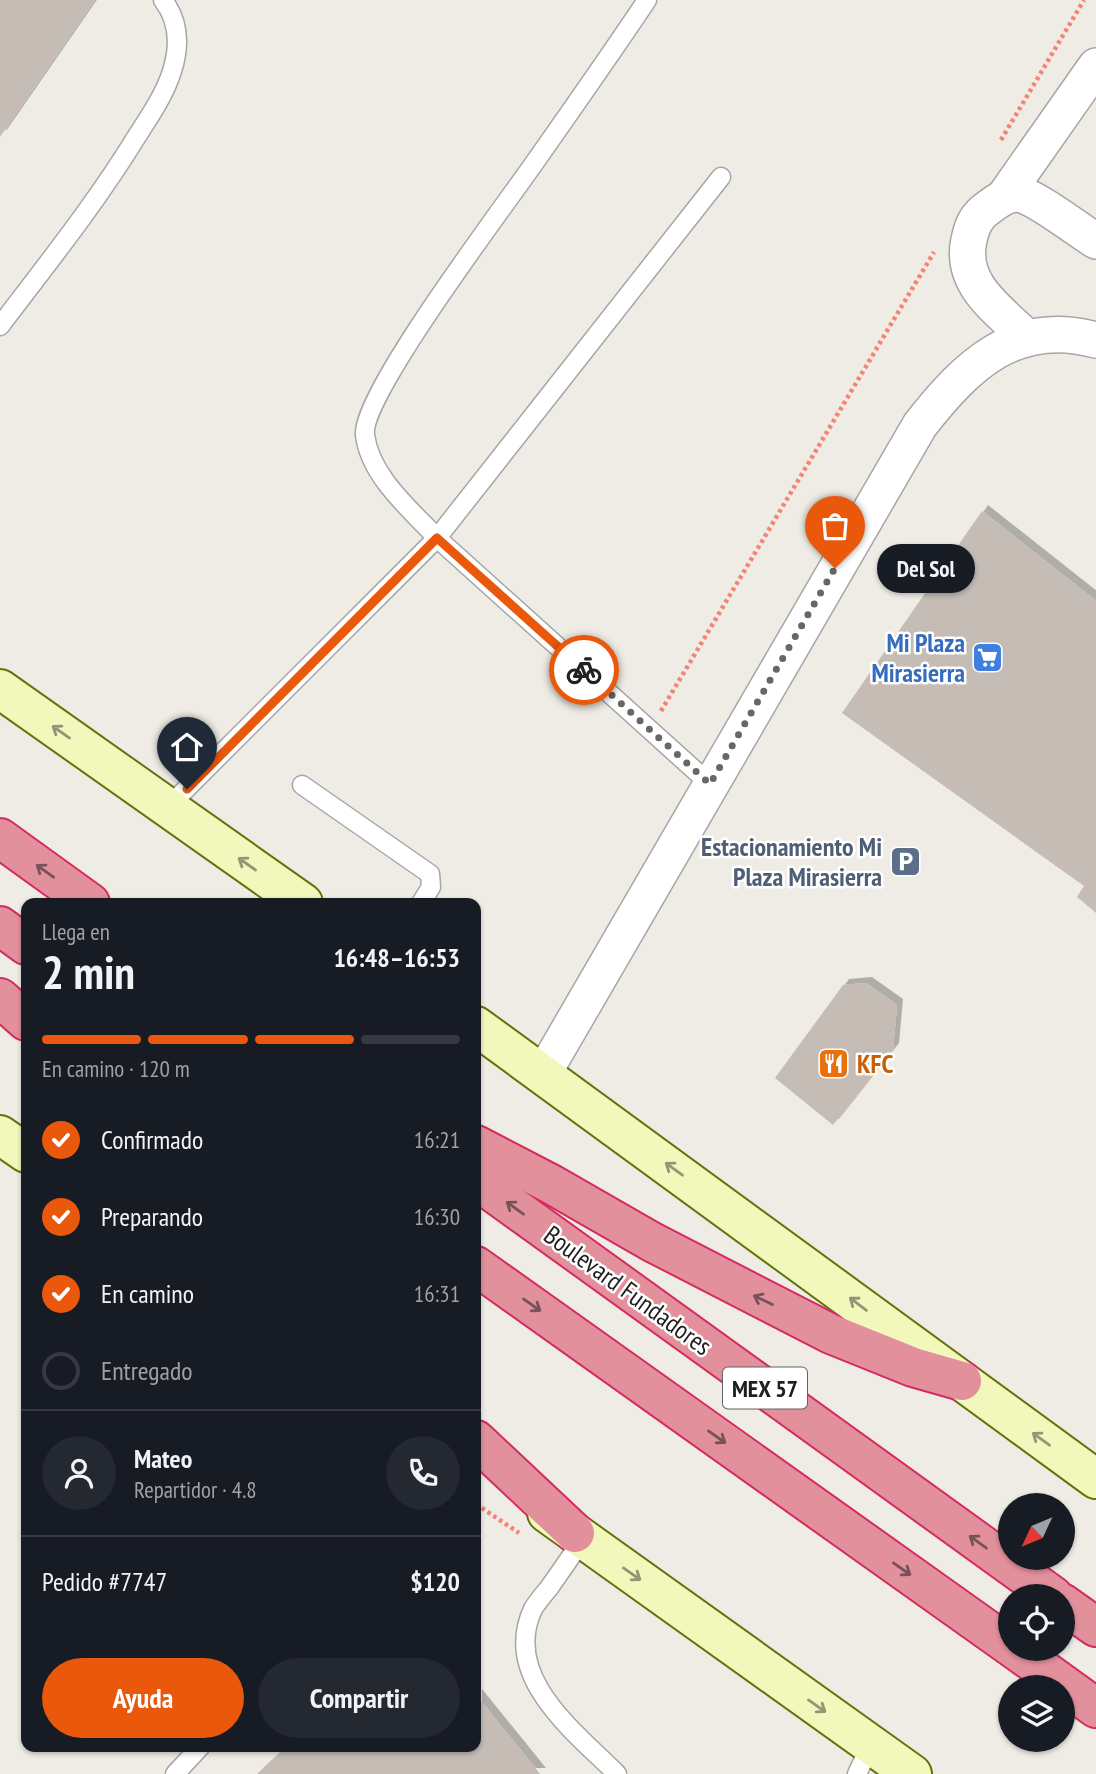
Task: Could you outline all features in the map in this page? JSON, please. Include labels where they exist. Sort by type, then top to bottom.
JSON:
[{"type":"highway","points":[[0,838],[83,898]]},
{"type":"highway","points":[[0,926],[21,941]]},
{"type":"highway","points":[[0,998],[21,1017]]},
{"type":"highway","points":[[481,1148],[652,1242],[831,1334],[913,1367],[962,1381]]},
{"type":"highway","name":"Boulevard Fundadores","points":[[481,1184],[1036,1584]]},
{"type":"highway","name":"MEX 57","points":[[481,1270],[998,1638]]},
{"type":"highway","points":[[481,1445],[579,1536]]},
{"type":"highway","points":[[1075,1612],[1096,1627]]},
{"type":"highway","name":"MEX 57","points":[[1031,1661],[1088,1702]]},
{"type":"main road","points":[[0,689],[296,898]]},
{"type":"main road","points":[[481,1030],[1096,1479]]},
{"type":"main road","points":[[0,1135],[21,1150]]},
{"type":"main road","points":[[481,1468],[579,1536],[864,1759],[912,1774]]},
{"type":"street","points":[[1026,337],[981,292],[971,277],[967,249],[972,228],[978,216],[1004,197],[1096,66]]},
{"type":"street","points":[[1004,197],[1022,195],[1096,241]]},
{"type":"street","points":[[543,1074],[920,425],[970,369],[995,351],[1026,337],[1073,334],[1096,340]]},
{"type":"lane","points":[[0,326],[108,182],[157,104],[172,72],[177,47],[176,22],[163,0]]},
{"type":"lane","points":[[647,0],[411,340],[371,410],[364,432],[370,454],[379,471],[437,538],[710,784]]},
{"type":"lane","points":[[167,808],[437,538],[721,177]]},
{"type":"lane","points":[[302,785],[430,874],[431,887],[424,898]]},
{"type":"lane","points":[[579,1536],[533,1609],[525,1649],[530,1671],[540,1692],[617,1774]]},
{"type":"lane","points":[[175,1774],[195,1752]]},
{"type":"path","points":[[999,144],[1084,0]]},
{"type":"path","points":[[650,730],[934,251]]},
{"type":"building","points":[[0,0],[95,0],[0,137]]},
{"type":"building","name":"Mi Plaza Mirasierra","points":[[982,511],[1096,601],[1096,913],[1077,897],[1084,886],[842,713]]},
{"type":"building","name":"KFC","points":[[866,983],[897,1005],[893,1049],[833,1125],[775,1078],[843,985]]},
{"type":"building","points":[[481,1701],[540,1774],[257,1774],[281,1752],[481,1752]]},
{"type":"way so far","points":[[584,670],[710,784],[835,568]]},
{"type":"place","name":"Del Sol","points":[[835,568]]},
{"type":"place","name":"Mi Plaza Mirasierra","points":[[988,657]]},
{"type":"place","name":"Estacionamiento Mi Plaza Mirasierra","points":[[905,861]]},
{"type":"place","name":"KFC","points":[[834,1063]]},
{"type":"route","points":[[187,789],[437,538],[584,670]]}]
